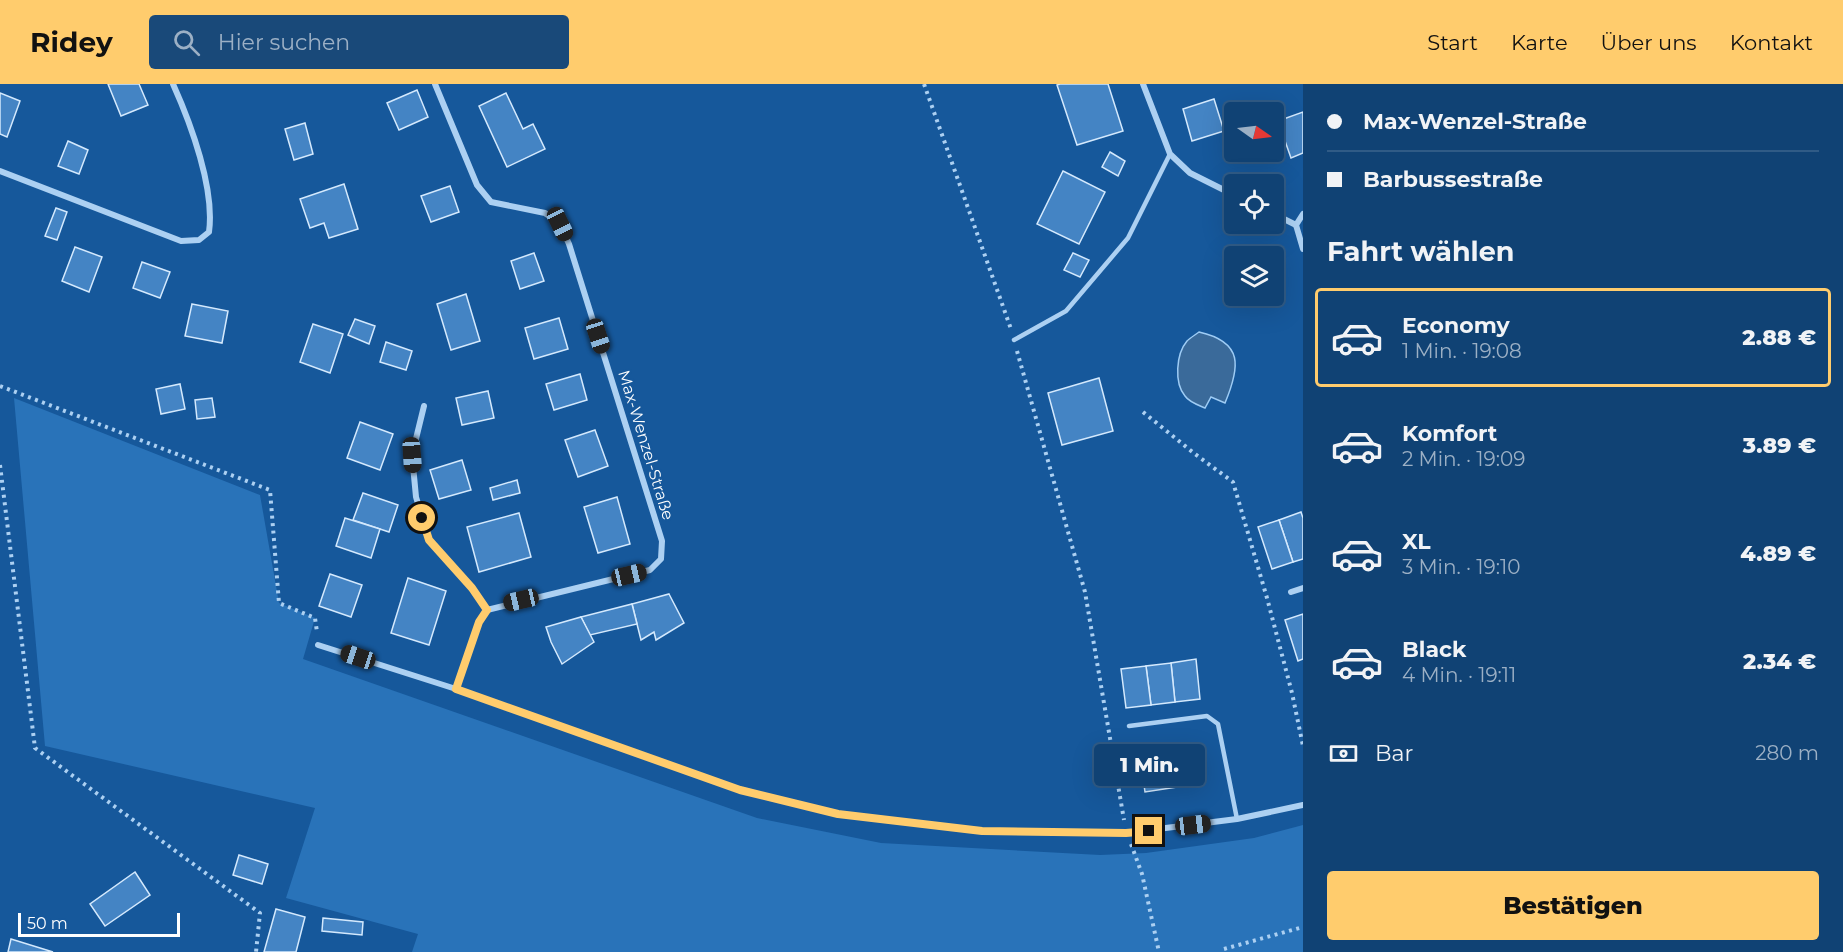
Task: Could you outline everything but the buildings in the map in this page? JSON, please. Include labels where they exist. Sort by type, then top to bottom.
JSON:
[{"type":"street","points":[[0,171],[181,241],[199,240],[209,232],[210,197],[196,147],[173,84]]},
{"type":"street","name":"Max-Wenzel-Straße","points":[[435,84],[477,185],[491,202],[545,213],[560,224],[569,244],[662,541],[661,559],[650,570],[487,610]]},
{"type":"street","points":[[1143,84],[1170,154],[1190,173],[1224,190]]},
{"type":"street","points":[[1296,225],[1303,214]]},
{"type":"street","points":[[1284,219],[1296,225],[1303,249]]},
{"type":"street","points":[[424,406],[412,455],[416,497],[429,540],[472,588],[487,610],[479,622],[456,689]]},
{"type":"street","points":[[1291,592],[1303,588]]},
{"type":"street","points":[[318,645],[456,689],[740,790],[838,814],[982,831],[1126,833],[1237,819],[1303,805]]},
{"type":"lane","points":[[1014,340],[1066,311],[1128,238],[1170,154]]},
{"type":"lane","points":[[1129,726],[1207,716],[1218,724],[1237,819]]},
{"type":"path","points":[[924,84],[1014,340],[1085,592],[1126,833],[1142,874],[1159,952]]},
{"type":"path","points":[[0,386],[270,490],[279,603],[315,618],[318,645]]},
{"type":"path","points":[[1143,412],[1233,482],[1267,598],[1292,693],[1303,746]]},
{"type":"path","points":[[0,465],[35,748],[260,913],[256,952]]},
{"type":"path","points":[[1224,948],[1303,927]]},
{"type":"shaded area","points":[[1199,332],[1214,336],[1224,342],[1231,349],[1235,358],[1234,378],[1225,403],[1211,397],[1205,408],[1187,398],[1181,390],[1178,376],[1180,353],[1187,341]]},
{"type":"shaded area","points":[[14,398],[260,495],[279,603],[315,618],[303,659],[757,818],[881,843],[1100,855],[1146,853],[1254,838],[1303,825],[1303,952],[412,952],[418,934],[286,898],[315,808],[45,746]]},
{"type":"route","points":[[422,518],[429,540],[472,588],[487,610],[479,622],[456,689],[740,790],[838,814],[982,831],[1126,833],[1149,831]]}]
